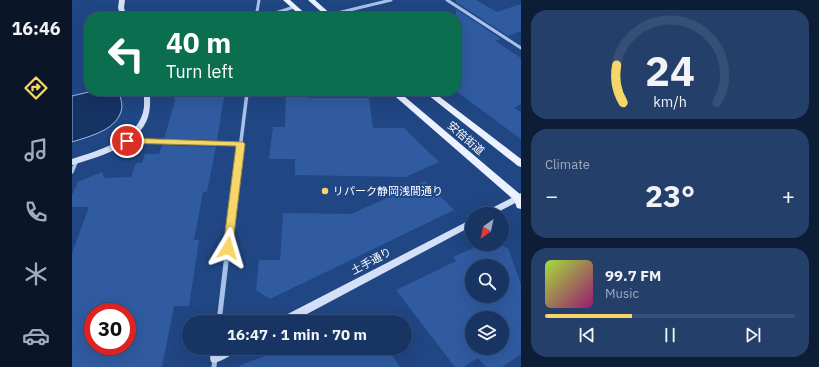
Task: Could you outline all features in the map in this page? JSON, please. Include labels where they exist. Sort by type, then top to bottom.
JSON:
[{"type":"main road","points":[[286,0],[300,12]]},
{"type":"main road","points":[[311,0],[325,12]]},
{"type":"main road","name":"安倍街道","points":[[399,96],[520,200]]},
{"type":"main road","name":"安倍街道","points":[[433,96],[521,164]]},
{"type":"street","points":[[122,0],[121,8],[122,12]]},
{"type":"street","points":[[257,12],[259,0]]},
{"type":"street","points":[[345,12],[391,0]]},
{"type":"street","points":[[447,0],[521,48]]},
{"type":"street","points":[[278,12],[294,7]]},
{"type":"street","points":[[127,141],[138,130],[146,118],[149,104],[148,96]]},
{"type":"street","points":[[220,315],[246,96]]},
{"type":"street","points":[[72,172],[75,161],[127,141],[240,144]]},
{"type":"street","points":[[504,207],[520,200]]},
{"type":"street","name":"土手通り","points":[[295,315],[465,226]]},
{"type":"water","points":[[84,93],[84,96],[120,96],[122,107],[120,115],[110,127],[103,131],[72,142],[72,96]]},
{"type":"building","points":[[456,0],[476,0],[497,12],[521,4],[521,31],[508,36],[456,2]]},
{"type":"building","points":[[461,12],[501,39],[495,41],[521,58],[521,104],[514,108],[521,112],[521,139],[461,95]]},
{"type":"building","points":[[174,96],[224,96],[217,140],[164,139],[175,101]]},
{"type":"building","points":[[286,96],[307,96],[307,98],[369,98],[373,128],[404,128],[439,162],[406,177],[295,175],[295,159],[269,159],[273,127],[285,127]]},
{"type":"building","points":[[162,145],[216,147],[207,192],[203,192],[194,240],[199,240],[189,306],[174,306],[162,367],[72,367],[72,253],[89,207],[72,207],[72,195],[78,182],[102,172],[104,178],[131,177],[136,163],[142,163],[145,154],[159,154]]},
{"type":"building","points":[[425,181],[454,210],[270,299],[256,290],[259,260],[280,260],[283,213],[351,214]]},
{"type":"building","points":[[466,251],[509,251],[521,284],[521,354],[502,367],[486,367],[478,358],[463,367],[455,367],[396,290],[456,261],[453,257]]},
{"type":"building","points":[[267,355],[392,355],[400,367],[240,367],[239,366]]},
{"type":"place","name":"リパーク静岡浅間通り","points":[[325,191]]},
{"type":"route","points":[[127,141],[240,144],[228,248]]}]
